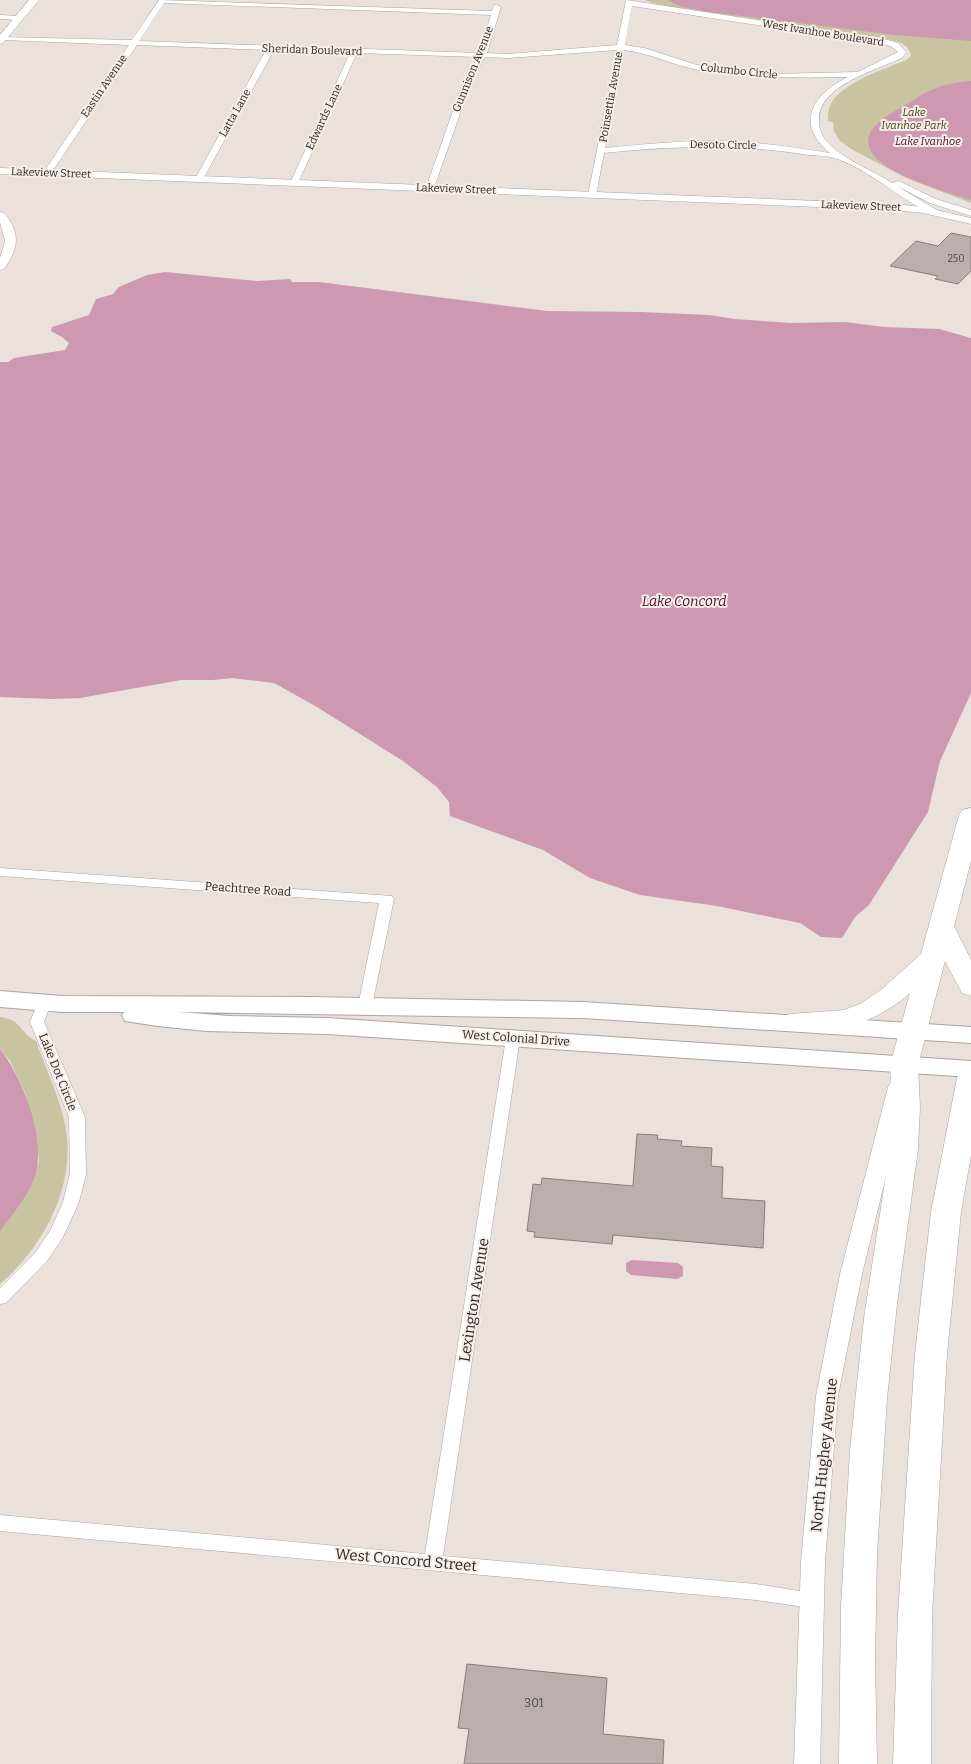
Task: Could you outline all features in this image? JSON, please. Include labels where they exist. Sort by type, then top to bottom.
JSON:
[{"type":"highway","points":[[858,1764],[858,1636],[864,1481],[877,1336],[904,1156],[906,1087],[904,1065],[971,815]]},
{"type":"highway","points":[[941,926],[971,987]]},
{"type":"highway","points":[[790,1024],[845,1019],[872,1008],[894,992],[932,958]]},
{"type":"highway","name":"West Colonial Drive","points":[[0,999],[53,1003],[583,1010],[971,1035]]},
{"type":"highway","name":"West Colonial Drive","points":[[53,1003],[165,1020],[327,1026],[971,1069]]},
{"type":"highway","points":[[912,1764],[915,1623],[926,1414],[946,1212],[971,1078]]},
{"type":"street","points":[[1,40],[34,0]]},
{"type":"street","name":"Gunnison Avenue","points":[[163,1],[496,10],[482,56],[467,82],[430,188]]},
{"type":"street","name":"Eastin Avenue","points":[[47,173],[163,1]]},
{"type":"street","name":"Poinsettia Avenue","points":[[592,195],[630,2]]},
{"type":"street","name":"West Ivanhoe Boulevard","points":[[630,2],[884,42],[901,49],[902,52],[899,56],[831,89],[819,102],[815,113],[814,126],[821,141]]},
{"type":"street","points":[[0,18],[19,18]]},
{"type":"street","name":"Sheridan Boulevard","points":[[1,40],[482,56],[545,55],[620,47]]},
{"type":"street","name":"Columbo Circle","points":[[620,47],[641,50],[696,67],[735,73],[786,76],[860,74]]},
{"type":"street","name":"Latta Lane","points":[[199,179],[271,48]]},
{"type":"street","name":"Edwards Lane","points":[[294,183],[354,51]]},
{"type":"street","points":[[779,148],[802,147],[821,141],[844,158],[924,208],[936,212]]},
{"type":"street","name":"Desoto Circle","points":[[601,151],[648,146],[748,145],[844,158]]},
{"type":"street","name":"Lakeview Street","points":[[3,170],[924,208],[971,213]]},
{"type":"street","points":[[874,175],[909,188],[933,201],[971,213]]},
{"type":"street","name":"Lakeview Street","points":[[912,208],[971,221]]},
{"type":"street","points":[[0,215],[8,225],[12,240],[9,252],[0,267]]},
{"type":"street","name":"Peachtree Road","points":[[0,872],[387,899],[365,1006]]},
{"type":"street","name":"Lake Dot Circle","points":[[0,1298],[41,1257],[57,1233],[71,1202],[78,1174],[77,1117],[37,1022],[53,1003]]},
{"type":"street","name":"Lexington Avenue","points":[[433,1562],[513,1038]]},
{"type":"street","name":"North Hughey Avenue","points":[[807,1764],[812,1600],[827,1396],[851,1274],[871,1188],[904,1065]]},
{"type":"street","name":"West Concord Street","points":[[0,1523],[433,1562],[812,1600]]},
{"type":"green space","name":"Lake Ivanhoe Park","points":[[644,0],[971,0],[971,203],[906,178],[853,150],[839,140],[834,131],[833,122],[828,121],[830,106],[843,90],[875,72],[906,60],[911,56],[910,51],[904,45],[883,38],[663,6]]},
{"type":"green space","points":[[0,1017],[12,1020],[36,1041],[55,1090],[64,1120],[67,1166],[62,1189],[44,1231],[31,1251],[0,1284],[0,1232],[32,1183],[39,1161],[35,1132],[26,1095],[10,1061],[0,1049]]},
{"type":"water","points":[[667,0],[971,0],[971,41],[895,35],[709,12],[682,7]]},
{"type":"water","name":"Lake Ivanhoe","points":[[971,81],[971,200],[917,182],[889,168],[872,153],[869,137],[878,123],[930,90]]},
{"type":"water","name":"Lake Concord","points":[[165,272],[257,281],[290,279],[292,282],[319,282],[547,311],[709,315],[790,323],[845,322],[884,327],[939,329],[971,338],[971,693],[940,761],[928,812],[869,905],[855,917],[842,938],[821,937],[800,923],[717,906],[640,895],[590,878],[543,850],[450,816],[449,802],[437,787],[403,761],[317,707],[274,683],[232,678],[181,680],[80,698],[0,697],[0,362],[65,350],[69,343],[51,331],[52,327],[89,315],[96,299],[113,294],[119,287],[147,275]]},
{"type":"water","points":[[0,1049],[18,1078],[25,1095],[32,1114],[38,1151],[37,1169],[32,1184],[0,1232]]},
{"type":"water","points":[[632,1260],[678,1263],[683,1267],[683,1276],[677,1279],[631,1275],[626,1271],[626,1263]]},
{"type":"building","points":[[951,233],[971,237],[971,271],[958,284],[935,279],[938,276],[890,266],[916,241],[938,246]]},
{"type":"building","points":[[637,1134],[658,1135],[657,1139],[682,1141],[681,1146],[712,1148],[711,1166],[723,1167],[722,1198],[765,1201],[763,1248],[613,1235],[612,1244],[534,1237],[535,1232],[527,1231],[533,1184],[541,1185],[542,1178],[633,1186]]},
{"type":"building","points":[[467,1664],[607,1678],[603,1734],[664,1740],[663,1764],[464,1764],[469,1729],[458,1728]]}]
